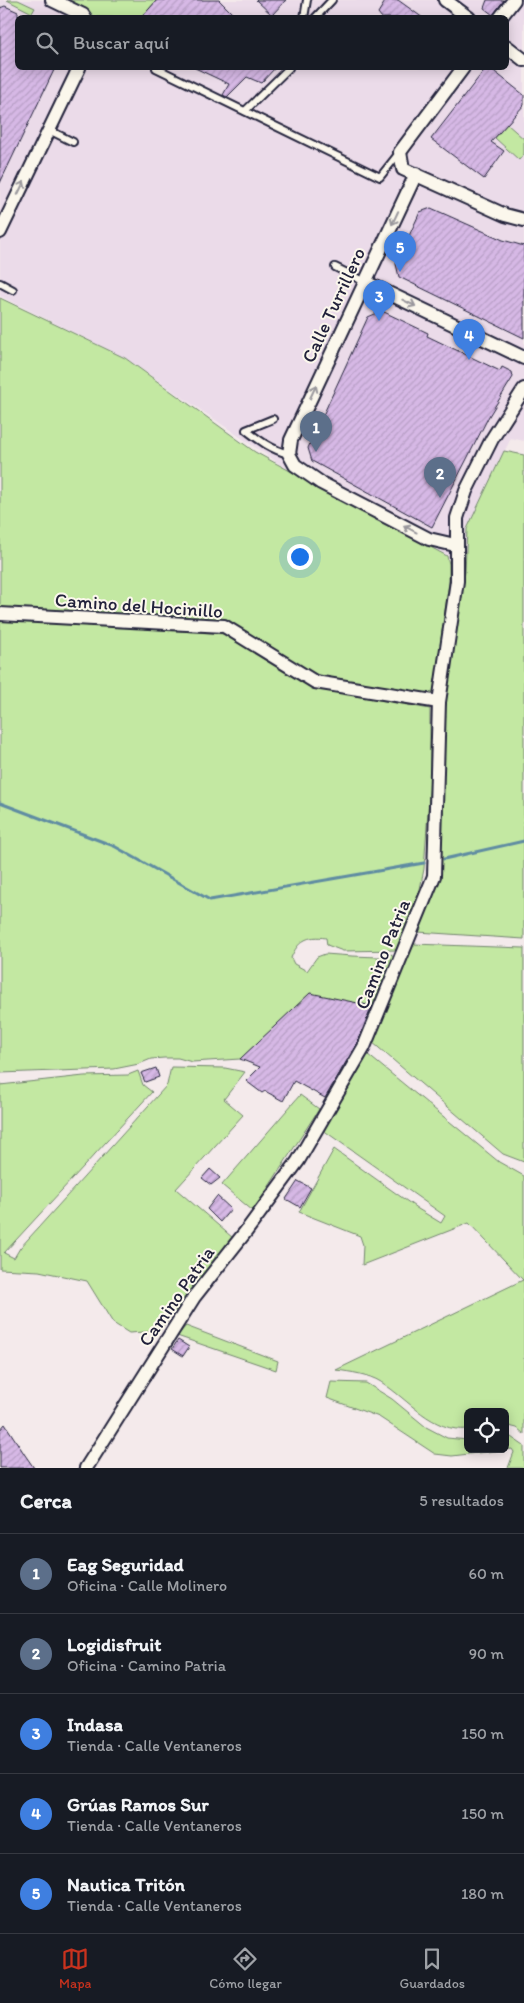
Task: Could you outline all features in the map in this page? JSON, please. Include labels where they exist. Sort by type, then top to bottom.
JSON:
[{"type":"street","points":[[52,0],[83,15]]},
{"type":"street","points":[[445,0],[465,15]]},
{"type":"street","points":[[502,15],[514,0]]},
{"type":"street","points":[[509,48],[524,60]]},
{"type":"street","points":[[0,232],[78,70]]},
{"type":"street","points":[[462,70],[400,152],[403,169],[505,215],[524,220]]},
{"type":"street","name":"Calle Turrillero","points":[[289,454],[291,440],[416,174]]},
{"type":"street","points":[[365,282],[524,358]]},
{"type":"street","name":"Camino Patria","points":[[86,1468],[194,1297],[298,1161],[364,1047],[434,876],[439,702],[457,581],[457,518],[466,491],[492,439],[524,389]]},
{"type":"street","points":[[289,454],[295,465],[321,483],[429,539],[456,545]]},
{"type":"street","name":"Camino del Hocinillo","points":[[0,614],[224,626],[315,682],[439,702]]},
{"type":"lane","points":[[304,15],[307,0]]},
{"type":"lane","points":[[319,15],[332,0]]},
{"type":"lane","points":[[160,70],[380,177],[400,152]]},
{"type":"lane","points":[[244,111],[287,70]]},
{"type":"lane","points":[[49,130],[73,142]]},
{"type":"lane","points":[[335,267],[365,282]]},
{"type":"lane","points":[[0,283],[13,290]]},
{"type":"lane","points":[[273,419],[246,430],[276,451],[289,454]]},
{"type":"shaded area","points":[[0,0],[524,0],[524,441],[511,438],[467,529],[466,567],[284,467],[125,358],[0,296]]},
{"type":"green space","points":[[7,0],[18,0],[35,8],[32,13]]},
{"type":"green space","points":[[60,0],[157,0],[144,15],[93,15]]},
{"type":"green space","points":[[507,124],[524,139],[524,154],[519,160],[495,138]]},
{"type":"green space","points":[[0,298],[125,358],[255,452],[447,556],[449,582],[433,697],[316,679],[226,621],[0,609]]},
{"type":"green space","points":[[504,451],[524,455],[524,939],[418,932],[438,877],[445,703],[465,572],[467,529]]},
{"type":"green space","points":[[0,619],[225,634],[311,688],[430,709],[430,782],[424,869],[420,889],[398,950],[343,951],[327,945],[326,938],[314,937],[300,943],[291,958],[294,964],[307,971],[317,957],[325,954],[379,957],[391,954],[395,957],[374,1007],[310,994],[240,1059],[192,1062],[178,1058],[164,1058],[151,1059],[139,1064],[114,1069],[0,1073]]},
{"type":"green space","points":[[413,944],[524,948],[524,1162],[503,1154],[372,1042]]},
{"type":"green space","points":[[367,1054],[499,1162],[524,1176],[524,1434],[517,1428],[509,1426],[509,1408],[464,1408],[464,1429],[455,1429],[443,1426],[432,1420],[376,1379],[336,1370],[523,1280],[469,1223],[362,1265],[363,1245],[360,1236],[299,1212],[334,1149],[418,1209],[441,1223],[445,1216],[323,1130]]},
{"type":"green space","points":[[171,1067],[225,1068],[245,1072],[224,1099],[243,1115],[176,1189],[233,1238],[159,1331],[129,1333],[113,1323],[87,1281],[39,1271],[0,1269],[0,1085],[84,1076],[128,1075],[138,1071],[143,1085],[152,1092],[4,1253],[14,1258],[20,1248],[167,1085]]},
{"type":"green space","points":[[300,1095],[319,1109],[253,1211],[222,1185]]},
{"type":"green space","points":[[186,1326],[278,1361],[276,1370],[177,1336]]},
{"type":"green space","points":[[331,1382],[366,1383],[392,1399],[426,1427],[447,1438],[464,1440],[464,1453],[478,1453],[452,1456],[435,1454],[379,1417],[327,1398]]},
{"type":"green space","points":[[509,1436],[524,1446],[524,1468],[508,1468],[514,1452],[512,1449],[509,1449]]},
{"type":"building","points":[[157,0],[219,0],[234,15],[144,15]]},
{"type":"building","points":[[256,0],[286,0],[272,15]]},
{"type":"building","points":[[386,0],[398,0],[419,15],[380,15],[378,13]]},
{"type":"building","points":[[487,0],[504,0],[493,15],[484,8]]},
{"type":"building","points":[[5,6],[18,12],[18,15],[15,15],[15,70],[54,70],[0,183],[0,8]]},
{"type":"building","points":[[199,70],[273,70],[261,83],[247,77],[227,97],[223,95],[229,84]]},
{"type":"building","points":[[484,70],[493,70],[524,95],[524,105],[491,142],[504,151],[484,179],[431,139]]},
{"type":"building","points":[[431,208],[503,240],[524,246],[524,338],[399,277],[396,264],[420,212]]},
{"type":"building","points":[[382,311],[428,333],[427,336],[500,371],[502,367],[512,372],[513,377],[489,416],[432,527],[312,461],[308,448],[368,317]]},
{"type":"building","points":[[310,993],[372,1006],[357,1043],[325,1098],[294,1081],[283,1101],[265,1091],[262,1093],[246,1081],[260,1067],[240,1059]]},
{"type":"building","points":[[156,1068],[159,1077],[145,1082],[141,1073]]},
{"type":"building","points":[[210,1169],[220,1178],[211,1185],[202,1178]]},
{"type":"building","points":[[298,1181],[311,1188],[300,1207],[286,1199]]},
{"type":"building","points":[[217,1196],[231,1209],[220,1222],[207,1209]]},
{"type":"building","points":[[178,1340],[189,1347],[183,1356],[172,1349]]},
{"type":"building","points":[[5,1424],[34,1468],[0,1468],[0,1430]]},
{"type":"waterway","points":[[0,803],[114,846],[210,900],[424,863]]},
{"type":"waterway","points":[[444,859],[524,841]]},
{"type":"place","name":"Nautica Tritón","points":[[400,272]]},
{"type":"place","name":"Indasa","points":[[379,321]]},
{"type":"place","name":"Grúas Ramos Sur","points":[[469,360]]},
{"type":"place","name":"Eag Seguridad","points":[[316,452]]},
{"type":"place","name":"Logidisfruit","points":[[440,498]]}]
